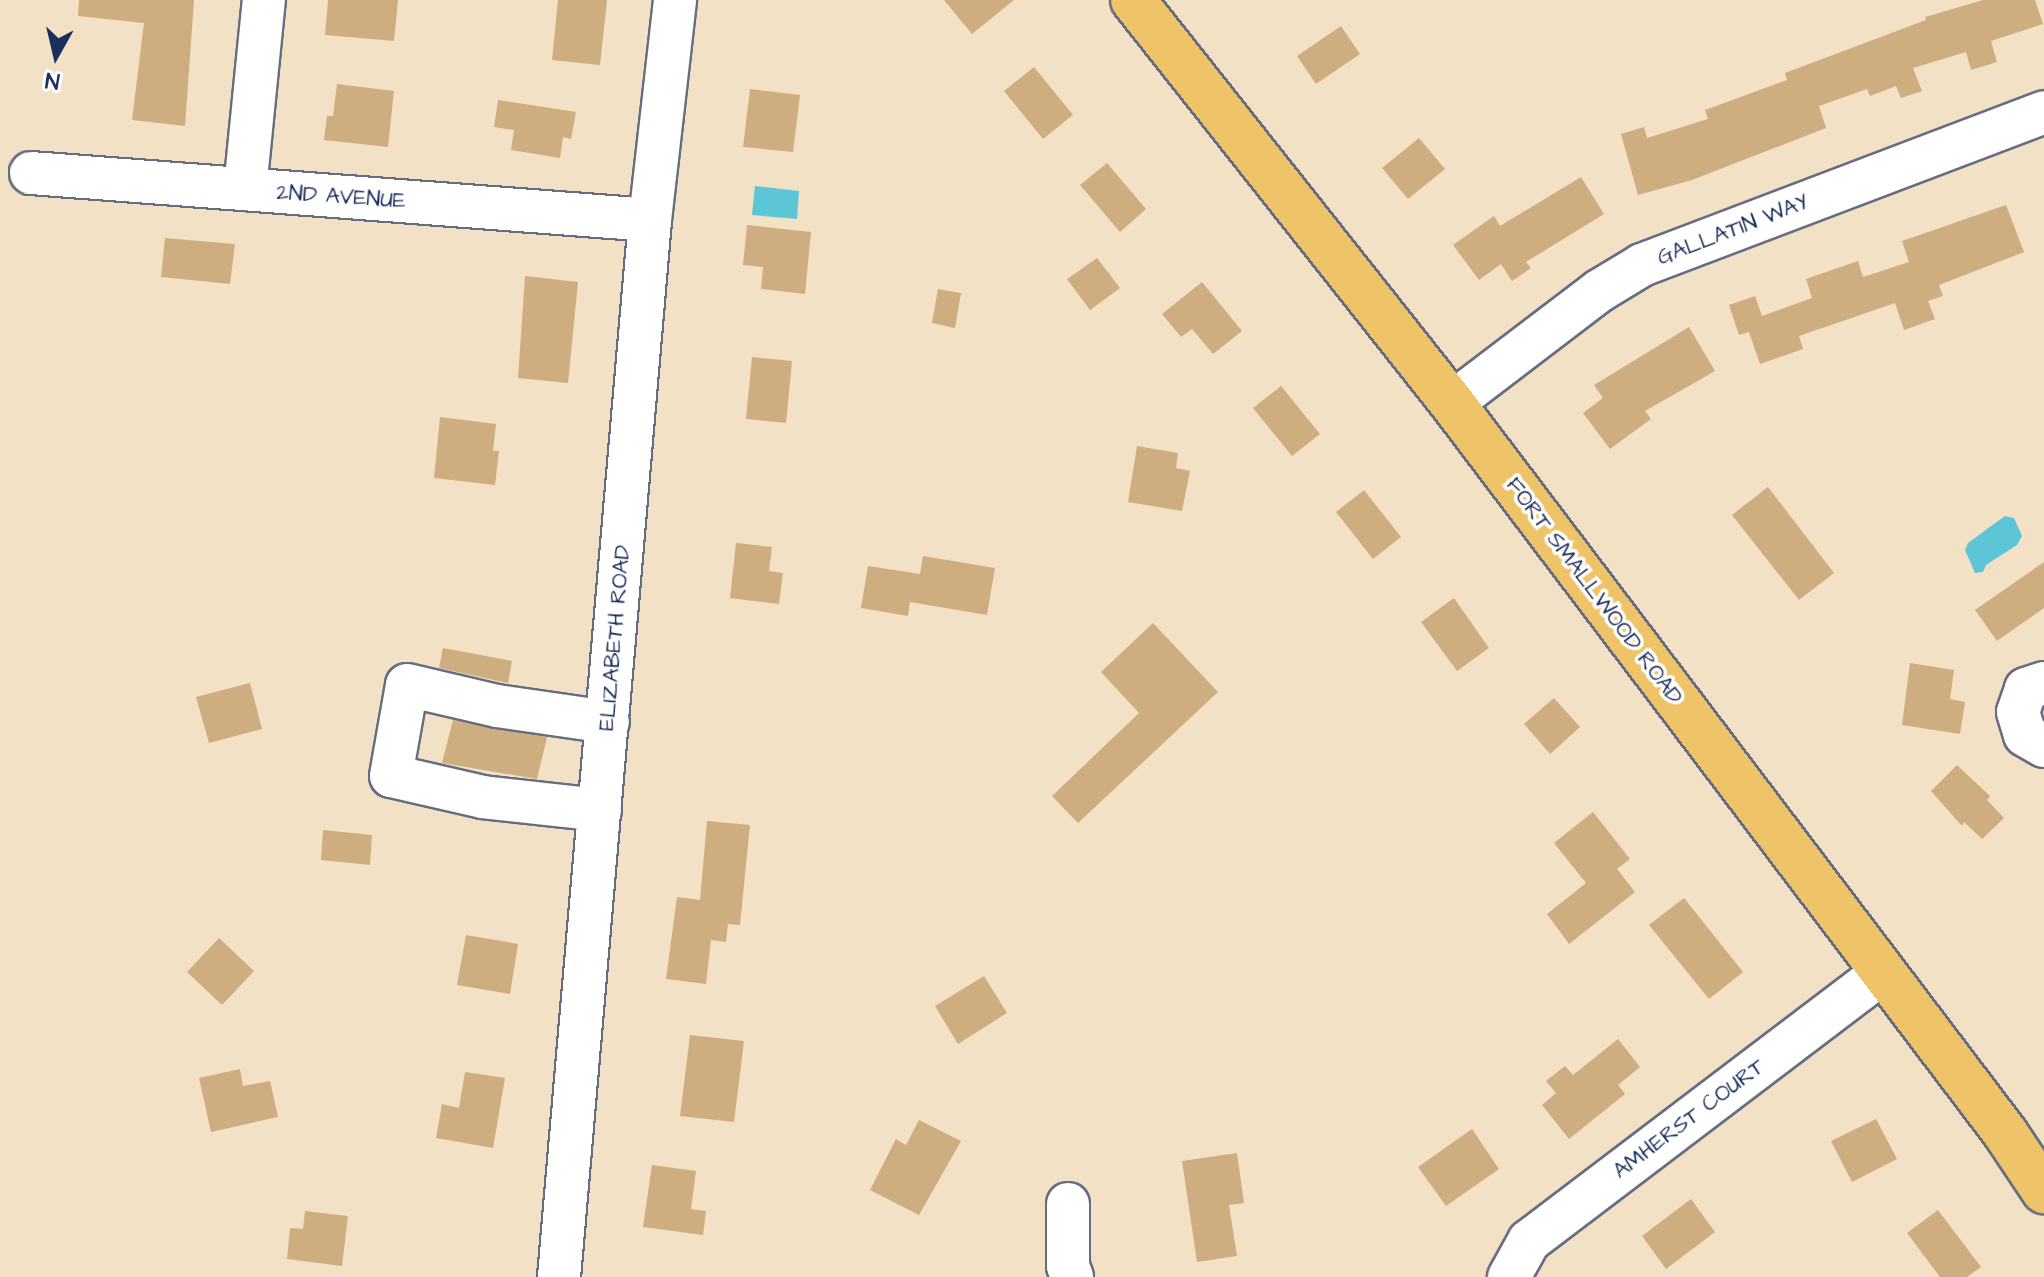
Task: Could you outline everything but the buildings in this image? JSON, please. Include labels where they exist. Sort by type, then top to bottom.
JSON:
[{"type":"main road","name":"FORT SMALLWOOD ROAD","points":[[1133,0],[1452,403],[2006,1134],[2044,1191]]},
{"type":"street","points":[[245,189],[264,0]]},
{"type":"street","name":"ELIZABETH ROAD","points":[[559,1277],[650,220],[675,0]]},
{"type":"street","name":"GALLATIN WAY","points":[[1452,403],[1599,291],[1642,265],[1894,167],[2040,122]]},
{"type":"street","name":"2ND AVENUE","points":[[31,173],[650,220]]},
{"type":"street","points":[[2044,683],[2026,689],[2018,712],[2025,735],[2044,746]]},
{"type":"street","points":[[600,810],[483,797],[391,776],[407,685],[497,706],[608,722]]},
{"type":"street","name":"AMHERST COURT","points":[[1509,1277],[1529,1241],[1883,972]]},
{"type":"street","points":[[1068,1204],[1068,1266],[1072,1277]]},
{"type":"water","points":[[755,186],[799,191],[797,219],[752,215]]},
{"type":"water","points":[[2005,516],[2014,518],[2022,536],[2017,545],[1986,565],[1983,572],[1975,573],[1965,550],[1968,543]]}]
